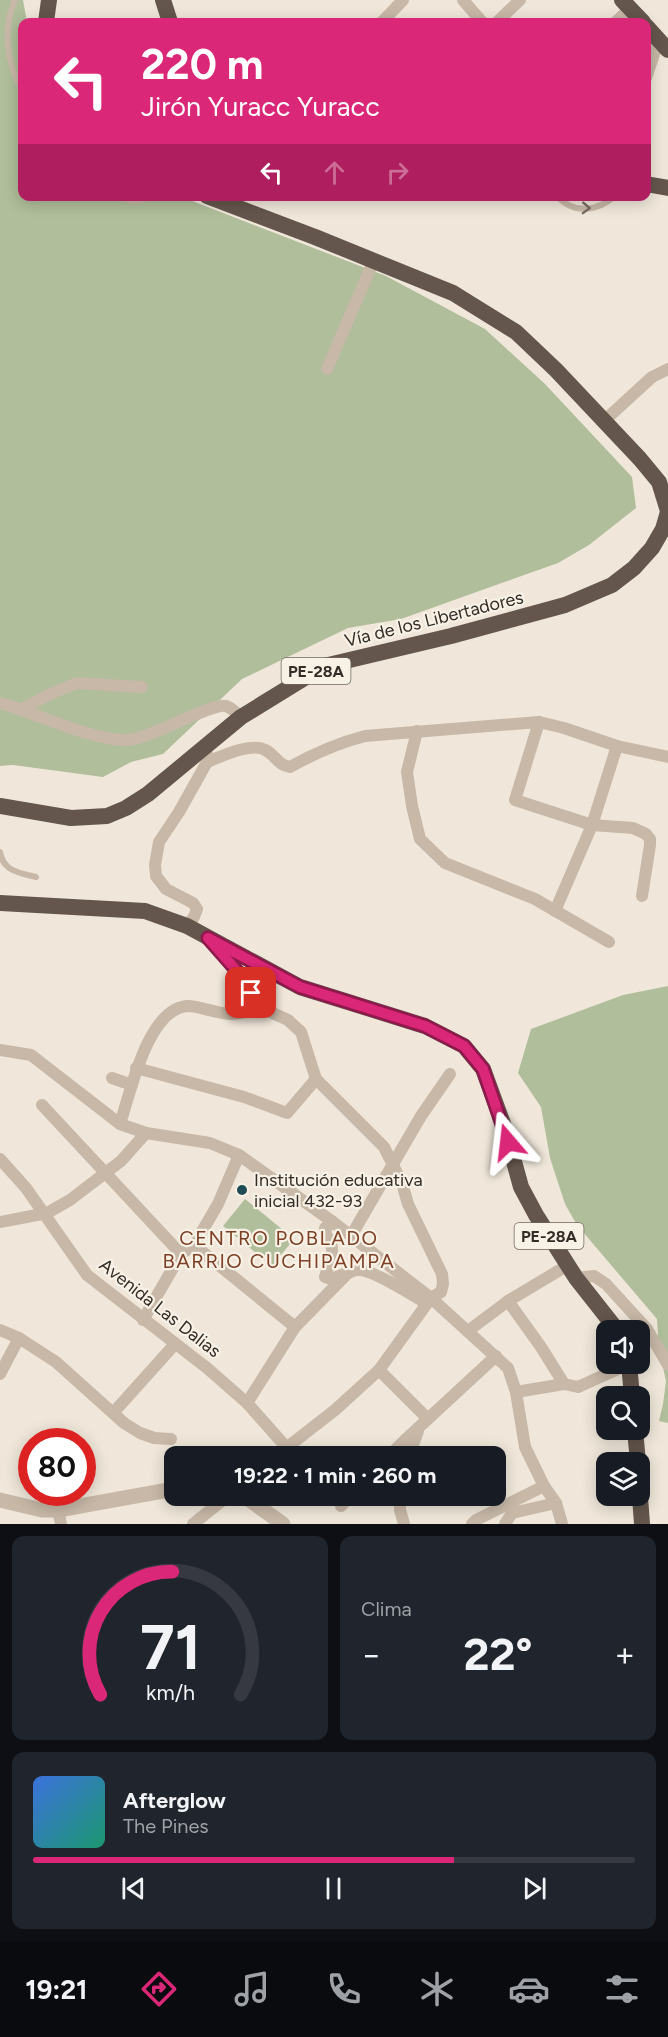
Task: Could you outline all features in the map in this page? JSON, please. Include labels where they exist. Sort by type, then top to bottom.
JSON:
[{"type":"highway","points":[[47,18],[49,0]]},
{"type":"highway","points":[[163,0],[169,18]]},
{"type":"highway","points":[[626,4],[639,18]]},
{"type":"highway","points":[[651,31],[663,44]]},
{"type":"highway","points":[[651,185],[668,188]]},
{"type":"highway","name":"Vía de los Libertadores","points":[[0,806],[72,818],[107,816],[126,808],[148,794],[241,717],[324,666],[452,636],[565,605],[612,585],[634,568],[652,548],[663,530],[668,512],[659,482],[623,440],[516,332],[453,293],[220,201]]},
{"type":"highway","name":"PE-28A","points":[[0,903],[145,911],[187,926],[300,987],[425,1026],[464,1046],[483,1069],[521,1187],[572,1271],[609,1320]]},
{"type":"highway","points":[[641,1506],[642,1524]]},
{"type":"street","points":[[386,18],[403,0]]},
{"type":"street","points":[[463,0],[479,18]]},
{"type":"street","points":[[501,18],[520,0]]},
{"type":"street","points":[[618,18],[626,4]]},
{"type":"street","points":[[651,68],[663,44]]},
{"type":"street","points":[[327,369],[374,260]]},
{"type":"street","points":[[604,421],[652,377],[668,369]]},
{"type":"street","points":[[22,709],[77,683],[142,687]]},
{"type":"street","points":[[0,703],[94,735],[128,740],[161,730],[218,706],[229,707],[241,717]]},
{"type":"street","points":[[207,762],[225,754],[258,746],[268,751],[282,765],[290,767],[340,742],[365,736],[539,722],[617,746],[668,757]]},
{"type":"street","points":[[539,722],[515,800],[592,825],[633,828],[645,834],[650,839],[642,896]]},
{"type":"street","points":[[417,731],[407,772],[411,806],[420,839],[445,863],[535,899],[609,942]]},
{"type":"street","points":[[187,926],[194,917],[196,909],[193,903],[166,890],[156,876],[156,854],[159,842],[207,762],[209,742]]},
{"type":"street","points":[[555,911],[592,825],[617,746]]},
{"type":"street","points":[[208,938],[245,980],[257,1006],[288,1020],[301,1032],[316,1079],[384,1147],[393,1163],[408,1204],[442,1274],[441,1292],[428,1300],[379,1370],[335,1410],[290,1446]]},
{"type":"street","points":[[120,1125],[136,1068],[160,1022],[172,1011],[188,1006],[238,1014],[257,1006]]},
{"type":"street","points":[[0,1050],[31,1055],[120,1125],[146,1133],[210,1143],[239,1155],[333,1222],[468,1331],[508,1368],[516,1392],[525,1447],[544,1486],[556,1503],[562,1524]]},
{"type":"street","points":[[136,1068],[244,1097],[287,1113],[316,1079]]},
{"type":"street","points":[[351,1236],[421,1116],[450,1074]]},
{"type":"street","points":[[112,1078],[132,1085]]},
{"type":"street","points":[[42,1105],[182,1254]]},
{"type":"street","points":[[0,1222],[42,1214],[70,1200],[121,1161],[146,1133]]},
{"type":"street","points":[[143,1320],[182,1254],[194,1245],[218,1204],[239,1155]]},
{"type":"street","name":"Avenida Las Dalias","points":[[0,1159],[26,1188],[42,1214],[87,1275],[207,1368],[247,1403],[285,1446]]},
{"type":"street","points":[[333,1222],[325,1228],[333,1250],[325,1277],[331,1279],[358,1269],[428,1300]]},
{"type":"street","points":[[194,1245],[295,1327]]},
{"type":"street","points":[[468,1331],[508,1301],[572,1271],[594,1276],[606,1284],[647,1329],[668,1365]]},
{"type":"street","points":[[247,1403],[295,1327],[348,1273]]},
{"type":"street","points":[[508,1301],[564,1384]]},
{"type":"street","points":[[0,1330],[19,1338],[56,1362],[124,1423],[154,1438],[171,1439]]},
{"type":"street","points":[[0,1374],[19,1338]]},
{"type":"street","points":[[114,1412],[175,1344]]},
{"type":"street","points":[[400,1446],[496,1356]]},
{"type":"street","points":[[379,1370],[424,1423]]},
{"type":"street","points":[[516,1392],[564,1384],[578,1387],[607,1374]]},
{"type":"street","points":[[414,1446],[424,1423]]},
{"type":"street","points":[[472,1524],[544,1486]]},
{"type":"street","points":[[0,1500],[42,1510],[59,1517],[164,1491]]},
{"type":"street","points":[[506,1524],[512,1513],[556,1503]]},
{"type":"street","points":[[193,1524],[216,1506]]},
{"type":"street","points":[[258,1506],[283,1524]]},
{"type":"street","points":[[400,1506],[404,1524]]},
{"type":"lane","points":[[15,0],[8,29],[9,49],[18,83]]},
{"type":"lane","points":[[562,201],[581,209],[605,206],[610,201]]},
{"type":"lane","points":[[0,852],[7,867],[13,871],[36,877]]},
{"type":"green space","points":[[0,0],[23,0],[26,18],[18,18],[18,201],[192,201],[386,276],[485,329],[545,384],[632,477],[636,508],[589,545],[558,563],[401,619],[348,628],[242,679],[163,754],[131,762],[103,777],[13,765],[0,766]]},
{"type":"green space","points":[[668,986],[668,1423],[659,1421],[666,1381],[659,1349],[657,1319],[577,1225],[565,1204],[550,1158],[541,1107],[518,1073],[531,1029],[623,995]]},
{"type":"green space","points":[[245,1199],[294,1239],[272,1266],[223,1226]]},
{"type":"place","name":"Institución educativa inicial 432-93","points":[[242,1190]]},
{"type":"district","name":"CENTRO POBLADO BARRIO CUCHIPAMPA","points":[[279,1250]]},
{"type":"route","points":[[251,993],[245,980],[208,938],[300,987],[425,1026],[464,1046],[483,1069],[508,1142]]}]
